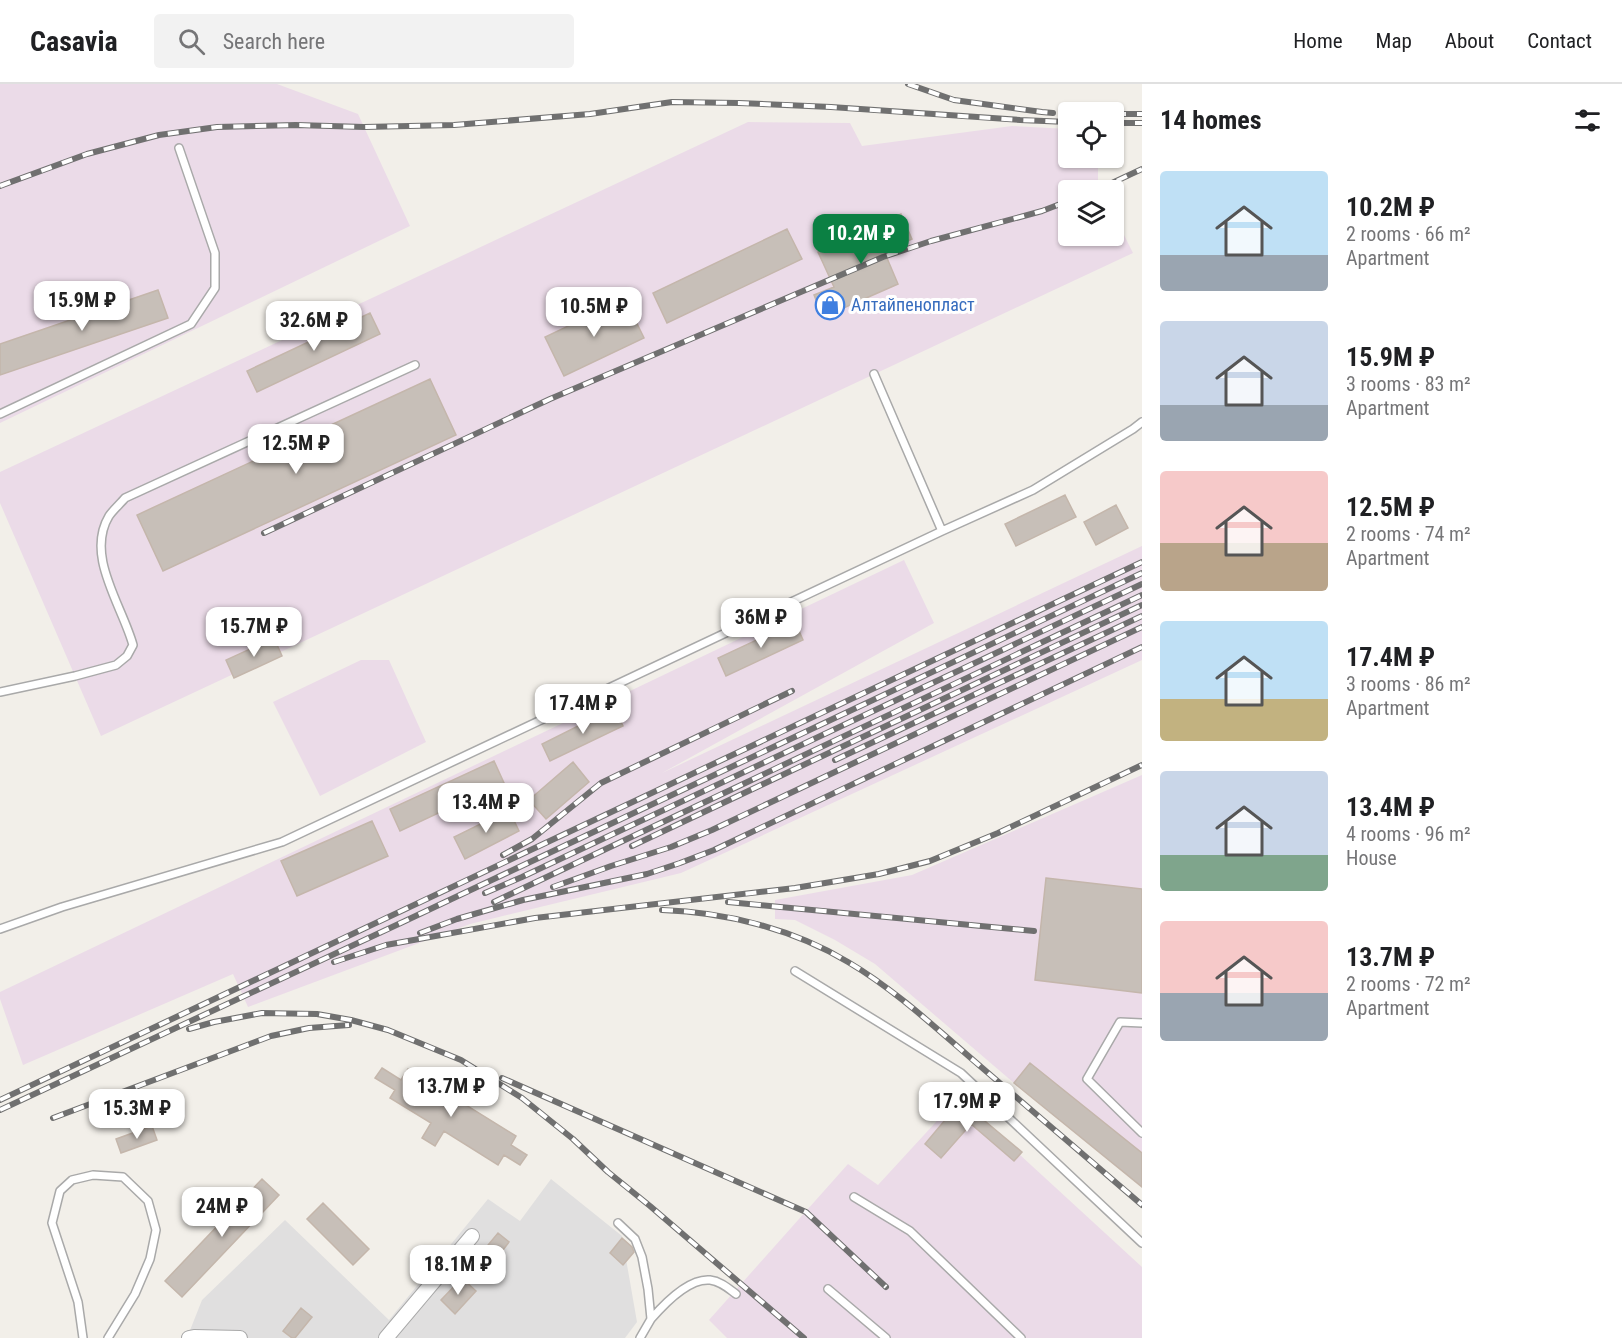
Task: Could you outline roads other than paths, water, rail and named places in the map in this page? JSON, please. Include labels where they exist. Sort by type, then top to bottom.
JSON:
[{"type":"street","points":[[386,1338],[472,1236]]},
{"type":"street","points":[[189,1338],[240,1338]]},
{"type":"lane","points":[[0,414],[191,324],[215,288],[215,253],[179,148]]},
{"type":"lane","points":[[0,692],[116,665],[127,656],[133,645],[103,568],[100,542],[109,516],[125,498],[415,364]]},
{"type":"lane","points":[[874,374],[942,531]]},
{"type":"lane","points":[[0,929],[62,907],[282,842],[1033,490],[1142,422]]},
{"type":"lane","points":[[795,971],[962,1073],[1142,1243]]},
{"type":"lane","points":[[1142,1023],[1120,1022],[1087,1079],[1142,1133]]},
{"type":"lane","points":[[83,1338],[78,1302],[52,1223],[60,1191],[72,1180],[93,1175],[123,1177],[148,1201],[156,1230],[150,1259],[135,1294],[108,1338]]},
{"type":"lane","points":[[854,1197],[910,1231],[1021,1338]]},
{"type":"lane","points":[[618,1223],[635,1239],[642,1257],[651,1319]]},
{"type":"lane","points":[[640,1338],[662,1306],[695,1283],[709,1280],[721,1283],[736,1294]]},
{"type":"lane","points":[[828,1289],[886,1338]]},
{"type":"railway","points":[[908,84],[954,100],[1053,113]]},
{"type":"railway","points":[[0,186],[87,154],[159,135],[217,127],[454,125],[590,114],[672,102],[831,107],[1058,122]]},
{"type":"railway","points":[[1124,114],[1142,114]]},
{"type":"railway","points":[[1124,123],[1142,123]]},
{"type":"railway","points":[[1118,180],[1142,169]]},
{"type":"railway","points":[[264,533],[550,399],[883,257],[1058,205]]},
{"type":"railway","points":[[0,1100],[1142,562]]},
{"type":"railway","points":[[0,1110],[1142,573]]},
{"type":"railway","points":[[485,893],[1142,584]]},
{"type":"railway","points":[[494,902],[1142,595]]},
{"type":"railway","points":[[632,846],[1142,605]]},
{"type":"railway","points":[[835,760],[1142,616]]},
{"type":"railway","points":[[553,887],[671,847],[712,830],[1142,627]]},
{"type":"railway","points":[[420,933],[457,919],[523,900],[647,874],[714,850],[1142,647]]},
{"type":"railway","points":[[503,855],[532,839],[601,783],[792,691]]},
{"type":"railway","points":[[334,962],[386,945],[535,918],[795,888],[879,874],[930,861],[998,833],[1142,765]]},
{"type":"railway","points":[[728,902],[1034,931]]},
{"type":"railway","points":[[662,910],[710,914],[758,924],[805,940],[848,962],[885,986],[920,1014],[1142,1205]]},
{"type":"railway","points":[[189,1029],[262,1013],[317,1014],[388,1030],[461,1060],[522,1098],[573,1139],[608,1172],[804,1338]]},
{"type":"railway","points":[[53,1118],[271,1036],[309,1028],[349,1025]]},
{"type":"railway","points":[[502,1078],[806,1212],[886,1287]]},
{"type":"place","name":"Алтайпенопласт","points":[[830,305]]}]
